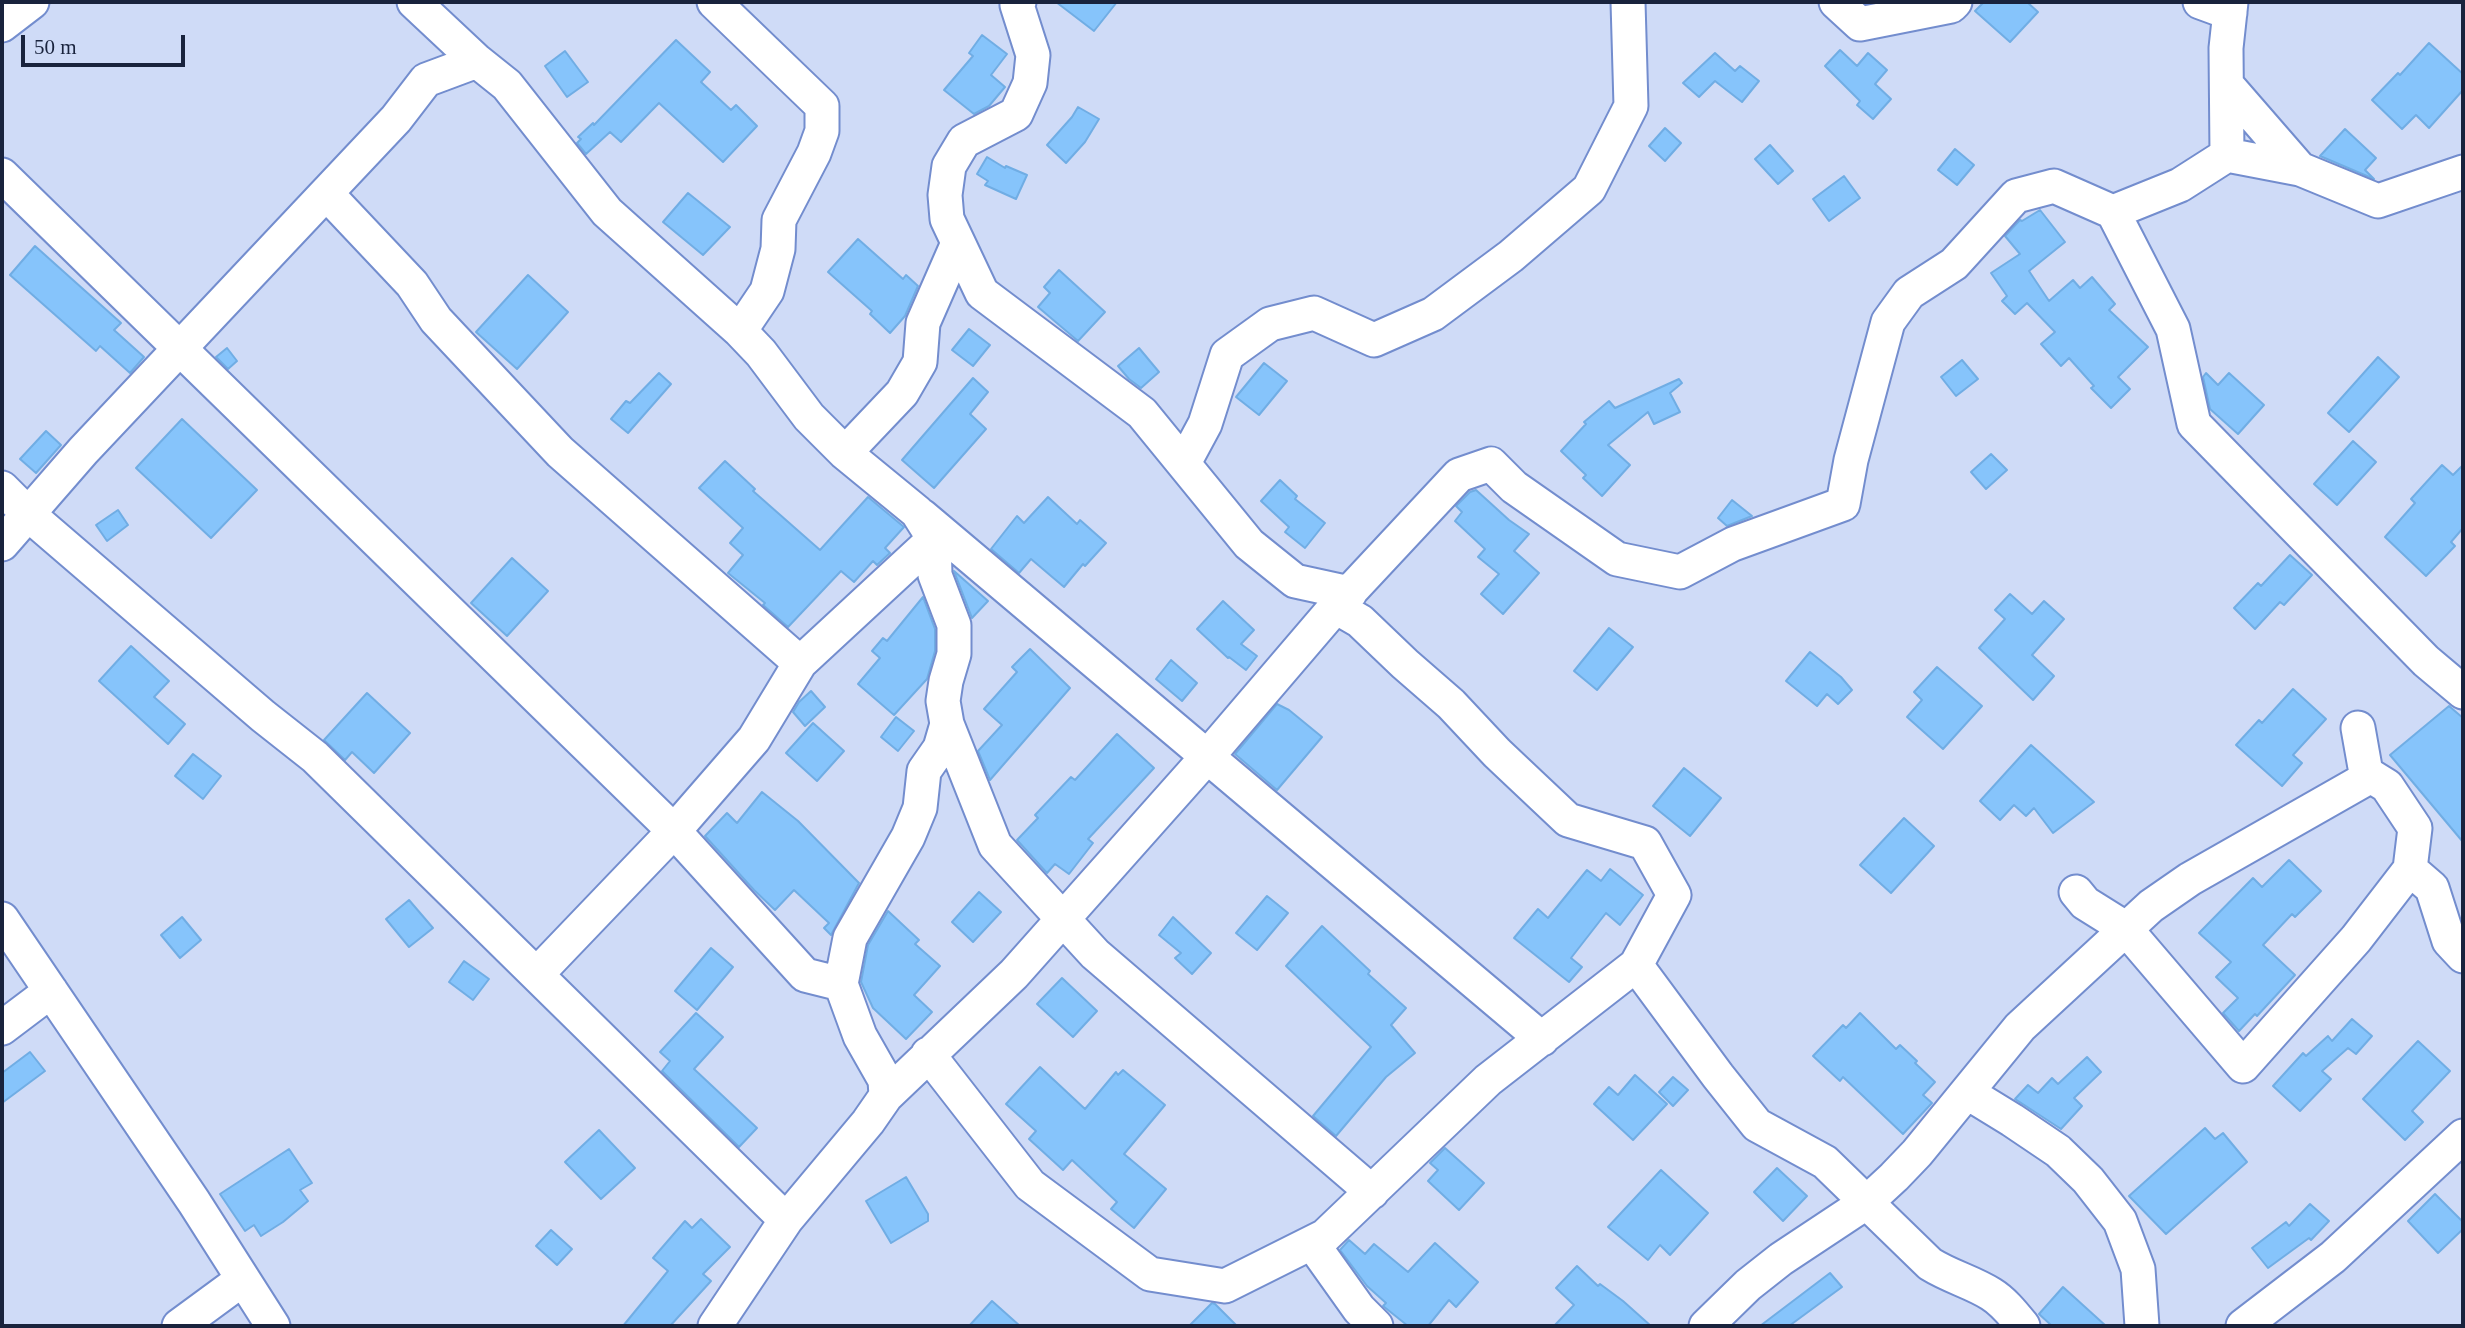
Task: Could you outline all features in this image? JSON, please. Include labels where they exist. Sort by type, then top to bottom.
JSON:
[{"type":"street","points":[[2,25],[32,2]]},
{"type":"street","points":[[414,2],[506,85],[607,212],[740,331],[761,353],[809,417],[845,453],[926,526],[1208,757],[1542,1039]]},
{"type":"street","points":[[714,2],[822,106],[822,131],[814,153],[779,220],[778,249],[767,291],[740,331]]},
{"type":"street","points":[[1019,2],[1017,5],[1033,55],[1030,83],[1016,114],[964,141],[949,166],[945,195],[947,219],[982,293],[1142,413],[1249,544],[1295,581],[1340,602]]},
{"type":"street","points":[[1184,463],[1205,424],[1227,355],[1270,324],[1314,313],[1374,340],[1433,314],[1511,256],[1589,189],[1631,106],[1628,2]]},
{"type":"street","points":[[1836,2],[1860,24],[1951,6],[1955,2]]},
{"type":"street","points":[[2220,5],[2227,48],[2227,155]]},
{"type":"street","points":[[2,544],[83,451],[396,120],[426,80],[477,61]]},
{"type":"street","points":[[2227,85],[2300,169]]},
{"type":"street","points":[[2113,212],[2180,185],[2227,155],[2300,169],[2378,201],[2463,172]]},
{"type":"street","points":[[2,175],[674,831],[805,975],[841,984]]},
{"type":"street","points":[[715,1326],[786,1220],[868,1122],[886,1096],[1014,974],[1208,757],[1340,602],[1459,475],[1491,464],[1514,487],[1617,559],[1680,572],[1733,544],[1843,504],[1851,460],[1888,322],[1909,293],[1954,264],[2016,196],[2054,186],[2113,212],[2173,329],[2194,424],[2426,661],[2463,692]]},
{"type":"street","points":[[327,194],[412,284],[436,320],[560,452],[800,663]]},
{"type":"street","points":[[845,453],[902,393],[920,362],[923,323],[958,243]]},
{"type":"street","points":[[2,488],[263,716],[315,757],[786,1220]]},
{"type":"street","points":[[537,974],[674,831],[754,739],[800,663],[926,526]]},
{"type":"street","points":[[926,526],[934,575],[954,625],[954,654],[943,701],[947,724],[995,845],[1096,954],[1371,1192]]},
{"type":"street","points":[[928,1054],[1030,1185],[1150,1274],[1225,1286],[1325,1236],[1488,1080],[1636,965],[1674,895],[1645,843],[1568,820],[1497,753],[1451,704],[1360,621],[1340,610],[1340,602]]},
{"type":"street","points":[[886,1096],[885,1080],[860,1036],[841,984],[850,938],[908,838],[920,808],[924,771],[940,748],[947,724]]},
{"type":"street","points":[[1706,1326],[1756,1279],[1867,1202],[1917,1153],[2020,1027],[2151,906],[2190,879],[2364,779],[2366,774],[2358,728]]},
{"type":"street","points":[[2076,892],[2085,903],[2125,928],[2244,1066],[2356,939],[2410,869],[2415,828],[2387,786],[2366,774]]},
{"type":"street","points":[[2410,869],[2432,888],[2449,942],[2463,956]]},
{"type":"street","points":[[2,919],[194,1202],[273,1326]]},
{"type":"street","points":[[1636,965],[1758,1125],[1825,1162],[1930,1264],[1949,1276],[1992,1294],[2023,1326]]},
{"type":"street","points":[[2,1028],[51,991]]},
{"type":"street","points":[[1968,1093],[2058,1152],[2088,1180],[2120,1221],[2138,1269],[2142,1326]]},
{"type":"street","points":[[2243,1326],[2333,1257],[2463,1136]]},
{"type":"street","points":[[1312,1243],[1359,1309],[1376,1326]]},
{"type":"street","points":[[179,1326],[243,1279]]},
{"type":"building","points":[[1056,2],[1117,2],[1094,31]]},
{"type":"building","points":[[1984,2],[2027,2],[2038,12],[2010,42],[1975,11]]},
{"type":"building","points":[[982,35],[1007,54],[991,75],[1005,87],[989,106],[974,114],[944,90],[973,56],[969,53]]},
{"type":"building","points":[[676,40],[710,72],[701,82],[731,110],[736,105],[757,126],[723,162],[659,103],[621,142],[610,132],[586,154],[577,143],[581,139],[578,137],[593,123],[594,125]]},
{"type":"building","points":[[2429,43],[2463,74],[2463,90],[2429,128],[2416,115],[2402,129],[2372,100],[2398,73],[2400,75]]},
{"type":"building","points":[[1840,50],[1857,66],[1868,53],[1887,70],[1875,84],[1891,99],[1873,119],[1857,105],[1860,101],[1825,66]]},
{"type":"building","points":[[565,51],[588,82],[567,97],[545,66]]},
{"type":"building","points":[[1715,53],[1735,71],[1740,66],[1759,81],[1742,102],[1715,81],[1699,97],[1683,83]]},
{"type":"building","points":[[1078,107],[1099,119],[1085,142],[1066,163],[1047,145]]},
{"type":"building","points":[[1665,128],[1681,143],[1665,161],[1649,146]]},
{"type":"building","points":[[2345,129],[2376,158],[2365,170],[2374,179],[2320,156]]},
{"type":"building","points":[[1770,145],[1793,171],[1778,184],[1755,159]]},
{"type":"building","points":[[1955,149],[1974,165],[1957,185],[1938,170]]},
{"type":"building","points":[[987,157],[1005,168],[1006,166],[1027,175],[1016,199],[985,185],[988,181],[977,174]]},
{"type":"building","points":[[1844,176],[1860,198],[1829,221],[1813,199]]},
{"type":"building","points":[[688,193],[730,227],[703,255],[663,222]]},
{"type":"building","points":[[2040,210],[2065,242],[2029,271],[2049,301],[2073,280],[2080,288],[2092,277],[2115,304],[2109,310],[2148,347],[2118,377],[2130,389],[2111,408],[2091,388],[2094,386],[2069,358],[2061,366],[2041,344],[2055,332],[2027,303],[2015,314],[2002,301],[2007,296],[1991,273],[2020,254],[2005,236],[2020,220]]},
{"type":"building","points":[[858,239],[903,279],[906,275],[918,286],[905,316],[890,333],[870,314],[872,311],[828,272]]},
{"type":"building","points":[[35,246],[121,323],[114,330],[144,357],[130,373],[100,346],[96,351],[10,275]]},
{"type":"building","points":[[1059,270],[1105,312],[1078,341],[1038,307],[1050,293],[1044,287]]},
{"type":"building","points":[[528,275],[568,312],[517,369],[476,332]]},
{"type":"building","points":[[969,329],[990,345],[973,366],[952,350]]},
{"type":"building","points":[[227,348],[237,361],[228,369],[216,357]]},
{"type":"building","points":[[1139,348],[1159,372],[1141,388],[1118,366]]},
{"type":"building","points":[[2378,357],[2399,377],[2349,432],[2328,413]]},
{"type":"building","points":[[1962,360],[1978,379],[1956,396],[1941,377]]},
{"type":"building","points":[[1264,363],[1287,381],[1259,415],[1236,397]]},
{"type":"building","points":[[659,373],[671,384],[628,433],[611,419],[626,401],[630,403]]},
{"type":"building","points":[[2206,373],[2218,385],[2229,373],[2264,405],[2238,434],[2210,409],[2203,377]]},
{"type":"building","points":[[973,378],[988,392],[970,414],[986,429],[934,488],[902,460]]},
{"type":"building","points":[[1679,379],[1682,383],[1670,393],[1680,412],[1654,424],[1648,412],[1608,445],[1630,465],[1602,496],[1583,478],[1586,475],[1561,451],[1586,424],[1584,422],[1609,401],[1615,408]]},
{"type":"building","points":[[182,419],[257,490],[211,538],[136,468]]},
{"type":"building","points":[[46,431],[61,445],[36,473],[20,459]]},
{"type":"building","points":[[2353,441],[2376,462],[2337,505],[2314,484]]},
{"type":"building","points":[[1991,454],[2007,470],[1986,489],[1971,472]]},
{"type":"building","points":[[725,461],[755,489],[753,491],[820,550],[868,497],[904,527],[885,548],[890,553],[877,565],[873,561],[854,582],[841,571],[788,627],[763,605],[765,603],[728,573],[743,555],[730,543],[743,528],[699,488]]},
{"type":"building","points":[[2442,465],[2453,475],[2463,465],[2463,528],[2451,542],[2455,546],[2426,576],[2385,537],[2415,503],[2411,499]]},
{"type":"building","points":[[1280,480],[1297,496],[1295,499],[1325,523],[1305,548],[1285,532],[1289,527],[1261,501]]},
{"type":"building","points":[[1476,490],[1529,534],[1514,551],[1539,573],[1503,614],[1481,594],[1499,574],[1478,557],[1485,549],[1455,521],[1462,512],[1456,506],[1470,492]]},
{"type":"building","points":[[1048,497],[1077,524],[1080,520],[1106,543],[1085,566],[1083,564],[1064,587],[1031,559],[1019,573],[991,549],[1017,516],[1024,523]]},
{"type":"building","points":[[1732,500],[1752,516],[1727,526],[1718,518]]},
{"type":"building","points":[[118,510],[128,525],[107,541],[96,525]]},
{"type":"building","points":[[2290,555],[2312,575],[2284,605],[2280,602],[2255,629],[2234,608],[2258,583],[2261,586]]},
{"type":"building","points":[[512,558],[548,591],[507,636],[471,603]]},
{"type":"building","points":[[954,571],[988,601],[972,618]]},
{"type":"building","points":[[2010,594],[2032,614],[2044,601],[2064,619],[2032,655],[2054,676],[2033,700],[1979,648],[2005,619],[1995,610]]},
{"type":"building","points":[[923,597],[935,629],[935,651],[927,679],[894,715],[858,684],[880,658],[872,651],[883,638],[887,641]]},
{"type":"building","points":[[1223,601],[1254,630],[1241,644],[1257,656],[1246,670],[1228,658],[1197,629]]},
{"type":"building","points":[[1609,628],[1633,647],[1597,690],[1574,671]]},
{"type":"building","points":[[131,646],[169,681],[154,697],[185,724],[168,744],[99,681]]},
{"type":"building","points":[[1030,649],[1070,688],[990,780],[978,751],[1002,725],[984,709],[1017,672],[1012,667]]},
{"type":"building","points":[[1810,652],[1841,677],[1852,690],[1838,704],[1827,694],[1817,706],[1786,681]]},
{"type":"building","points":[[1171,660],[1197,683],[1182,701],[1156,679]]},
{"type":"building","points":[[1937,667],[1982,706],[1943,749],[1907,717],[1922,700],[1914,692]]},
{"type":"building","points":[[2293,689],[2326,719],[2293,755],[2302,763],[2282,786],[2236,745],[2259,720],[2262,723]]},
{"type":"building","points":[[811,691],[825,707],[805,726],[793,712]]},
{"type":"building","points":[[367,693],[410,733],[374,773],[352,752],[345,760],[324,740]]},
{"type":"building","points":[[1277,704],[1289,710],[1322,737],[1277,790],[1235,754]]},
{"type":"building","points":[[2449,706],[2463,718],[2463,842],[2390,755]]},
{"type":"building","points":[[896,717],[914,731],[898,751],[881,737]]},
{"type":"building","points":[[813,723],[844,751],[817,781],[786,753]]},
{"type":"building","points":[[1117,734],[1154,768],[1088,839],[1093,843],[1069,874],[1055,864],[1047,873],[1017,840],[1038,818],[1035,815],[1071,777],[1075,780]]},
{"type":"building","points":[[2031,745],[2094,802],[2053,833],[2034,808],[2026,816],[2014,805],[2000,820],[1980,801]]},
{"type":"building","points":[[193,754],[221,776],[203,799],[175,776]]},
{"type":"building","points":[[1684,768],[1721,798],[1690,836],[1653,806]]},
{"type":"building","points":[[762,792],[798,821],[859,883],[831,935],[824,928],[829,923],[794,890],[775,910],[705,836],[727,813],[737,823]]},
{"type":"building","points":[[1904,818],[1934,846],[1891,893],[1860,865]]},
{"type":"building","points":[[2289,860],[2321,891],[2295,917],[2292,914],[2263,945],[2295,975],[2257,1016],[2255,1014],[2239,1031],[2223,1013],[2238,998],[2216,977],[2231,962],[2199,933],[2253,878],[2262,887]]},
{"type":"building","points":[[1610,869],[1643,895],[1620,925],[1606,913],[1571,958],[1582,967],[1569,982],[1514,938],[1538,909],[1548,918],[1587,870],[1601,881]]},
{"type":"building","points":[[979,892],[1001,912],[973,942],[952,922]]},
{"type":"building","points":[[1267,896],[1288,913],[1257,950],[1236,933]]},
{"type":"building","points":[[409,900],[433,928],[409,947],[386,919]]},
{"type":"building","points":[[888,911],[919,940],[915,944],[940,966],[914,995],[932,1012],[906,1039],[873,1008],[861,982],[868,945]]},
{"type":"building","points":[[182,917],[201,940],[180,958],[161,935]]},
{"type":"building","points":[[1173,917],[1211,953],[1192,974],[1175,958],[1181,953],[1159,935]]},
{"type":"building","points":[[1322,926],[1370,971],[1368,974],[1406,1008],[1391,1025],[1415,1053],[1386,1077],[1336,1136],[1313,1116],[1371,1047],[1286,966]]},
{"type":"building","points":[[711,948],[733,967],[697,1010],[675,991]]},
{"type":"building","points":[[464,961],[489,979],[473,1000],[449,982]]},
{"type":"building","points":[[1062,978],[1097,1011],[1073,1037],[1037,1004]]},
{"type":"building","points":[[696,1013],[723,1037],[694,1069],[757,1128],[739,1147],[662,1071],[670,1061],[660,1052]]},
{"type":"building","points":[[1860,1013],[1896,1049],[1900,1045],[1935,1082],[1923,1095],[1932,1103],[1903,1134],[1843,1077],[1840,1081],[1813,1056],[1843,1025],[1846,1028]]},
{"type":"building","points":[[2352,1019],[2372,1036],[2356,1054],[2348,1048],[2322,1071],[2331,1079],[2300,1111],[2273,1086],[2303,1053],[2306,1056],[2328,1036],[2332,1041]]},
{"type":"building","points":[[2418,1041],[2450,1071],[2412,1111],[2423,1122],[2405,1140],[2363,1099]]},
{"type":"building","points":[[30,1052],[45,1071],[2,1103],[2,1073]]},
{"type":"building","points":[[2087,1057],[2101,1072],[2074,1098],[2082,1106],[2061,1129],[2015,1099],[2028,1085],[2038,1093],[2052,1078],[2058,1084]]},
{"type":"building","points":[[1040,1067],[1085,1109],[1116,1072],[1118,1075],[1123,1070],[1165,1105],[1124,1154],[1166,1189],[1134,1228],[1111,1209],[1117,1202],[1072,1160],[1063,1170],[1029,1139],[1036,1131],[1006,1104]]},
{"type":"building","points":[[1635,1075],[1667,1104],[1633,1140],[1594,1104],[1609,1087],[1618,1095]]},
{"type":"building","points":[[1673,1077],[1688,1090],[1673,1106],[1659,1092]]},
{"type":"building","points":[[2205,1128],[2215,1139],[2223,1133],[2247,1162],[2166,1234],[2129,1196]]},
{"type":"building","points":[[599,1130],[635,1168],[601,1199],[565,1162]]},
{"type":"building","points":[[1445,1148],[1484,1183],[1459,1210],[1428,1181],[1438,1170],[1430,1163]]},
{"type":"building","points":[[289,1149],[312,1183],[300,1190],[308,1201],[261,1236],[254,1225],[245,1231],[220,1194]]},
{"type":"building","points":[[1777,1168],[1807,1196],[1783,1221],[1754,1192]]},
{"type":"building","points":[[1661,1170],[1708,1213],[1670,1255],[1660,1245],[1648,1260],[1608,1227]]},
{"type":"building","points":[[906,1177],[928,1214],[928,1221],[891,1243],[866,1201]]},
{"type":"building","points":[[2435,1194],[2463,1222],[2463,1229],[2438,1253],[2408,1221]]},
{"type":"building","points":[[2310,1204],[2329,1221],[2311,1240],[2309,1238],[2268,1268],[2252,1248],[2286,1222],[2289,1226]]},
{"type":"building","points":[[701,1219],[730,1247],[703,1274],[711,1281],[670,1326],[623,1326],[668,1271],[653,1258],[685,1221],[692,1228]]},
{"type":"building","points":[[551,1230],[572,1249],[557,1265],[536,1246]]},
{"type":"building","points":[[1349,1240],[1365,1254],[1374,1244],[1408,1272],[1435,1243],[1478,1282],[1456,1307],[1449,1300],[1428,1326],[1408,1326],[1383,1306],[1386,1303],[1367,1286],[1340,1250]]},
{"type":"building","points":[[1577,1266],[1598,1286],[1600,1284],[1623,1301],[1651,1326],[1554,1326],[1574,1305],[1556,1288]]},
{"type":"building","points":[[1830,1273],[1842,1287],[1789,1326],[1760,1326]]},
{"type":"building","points":[[2063,1287],[2106,1326],[2052,1326],[2039,1314]]},
{"type":"building","points":[[992,1301],[1020,1326],[969,1326]]},
{"type":"building","points":[[1212,1303],[1215,1304],[1237,1326],[1189,1326]]}]
